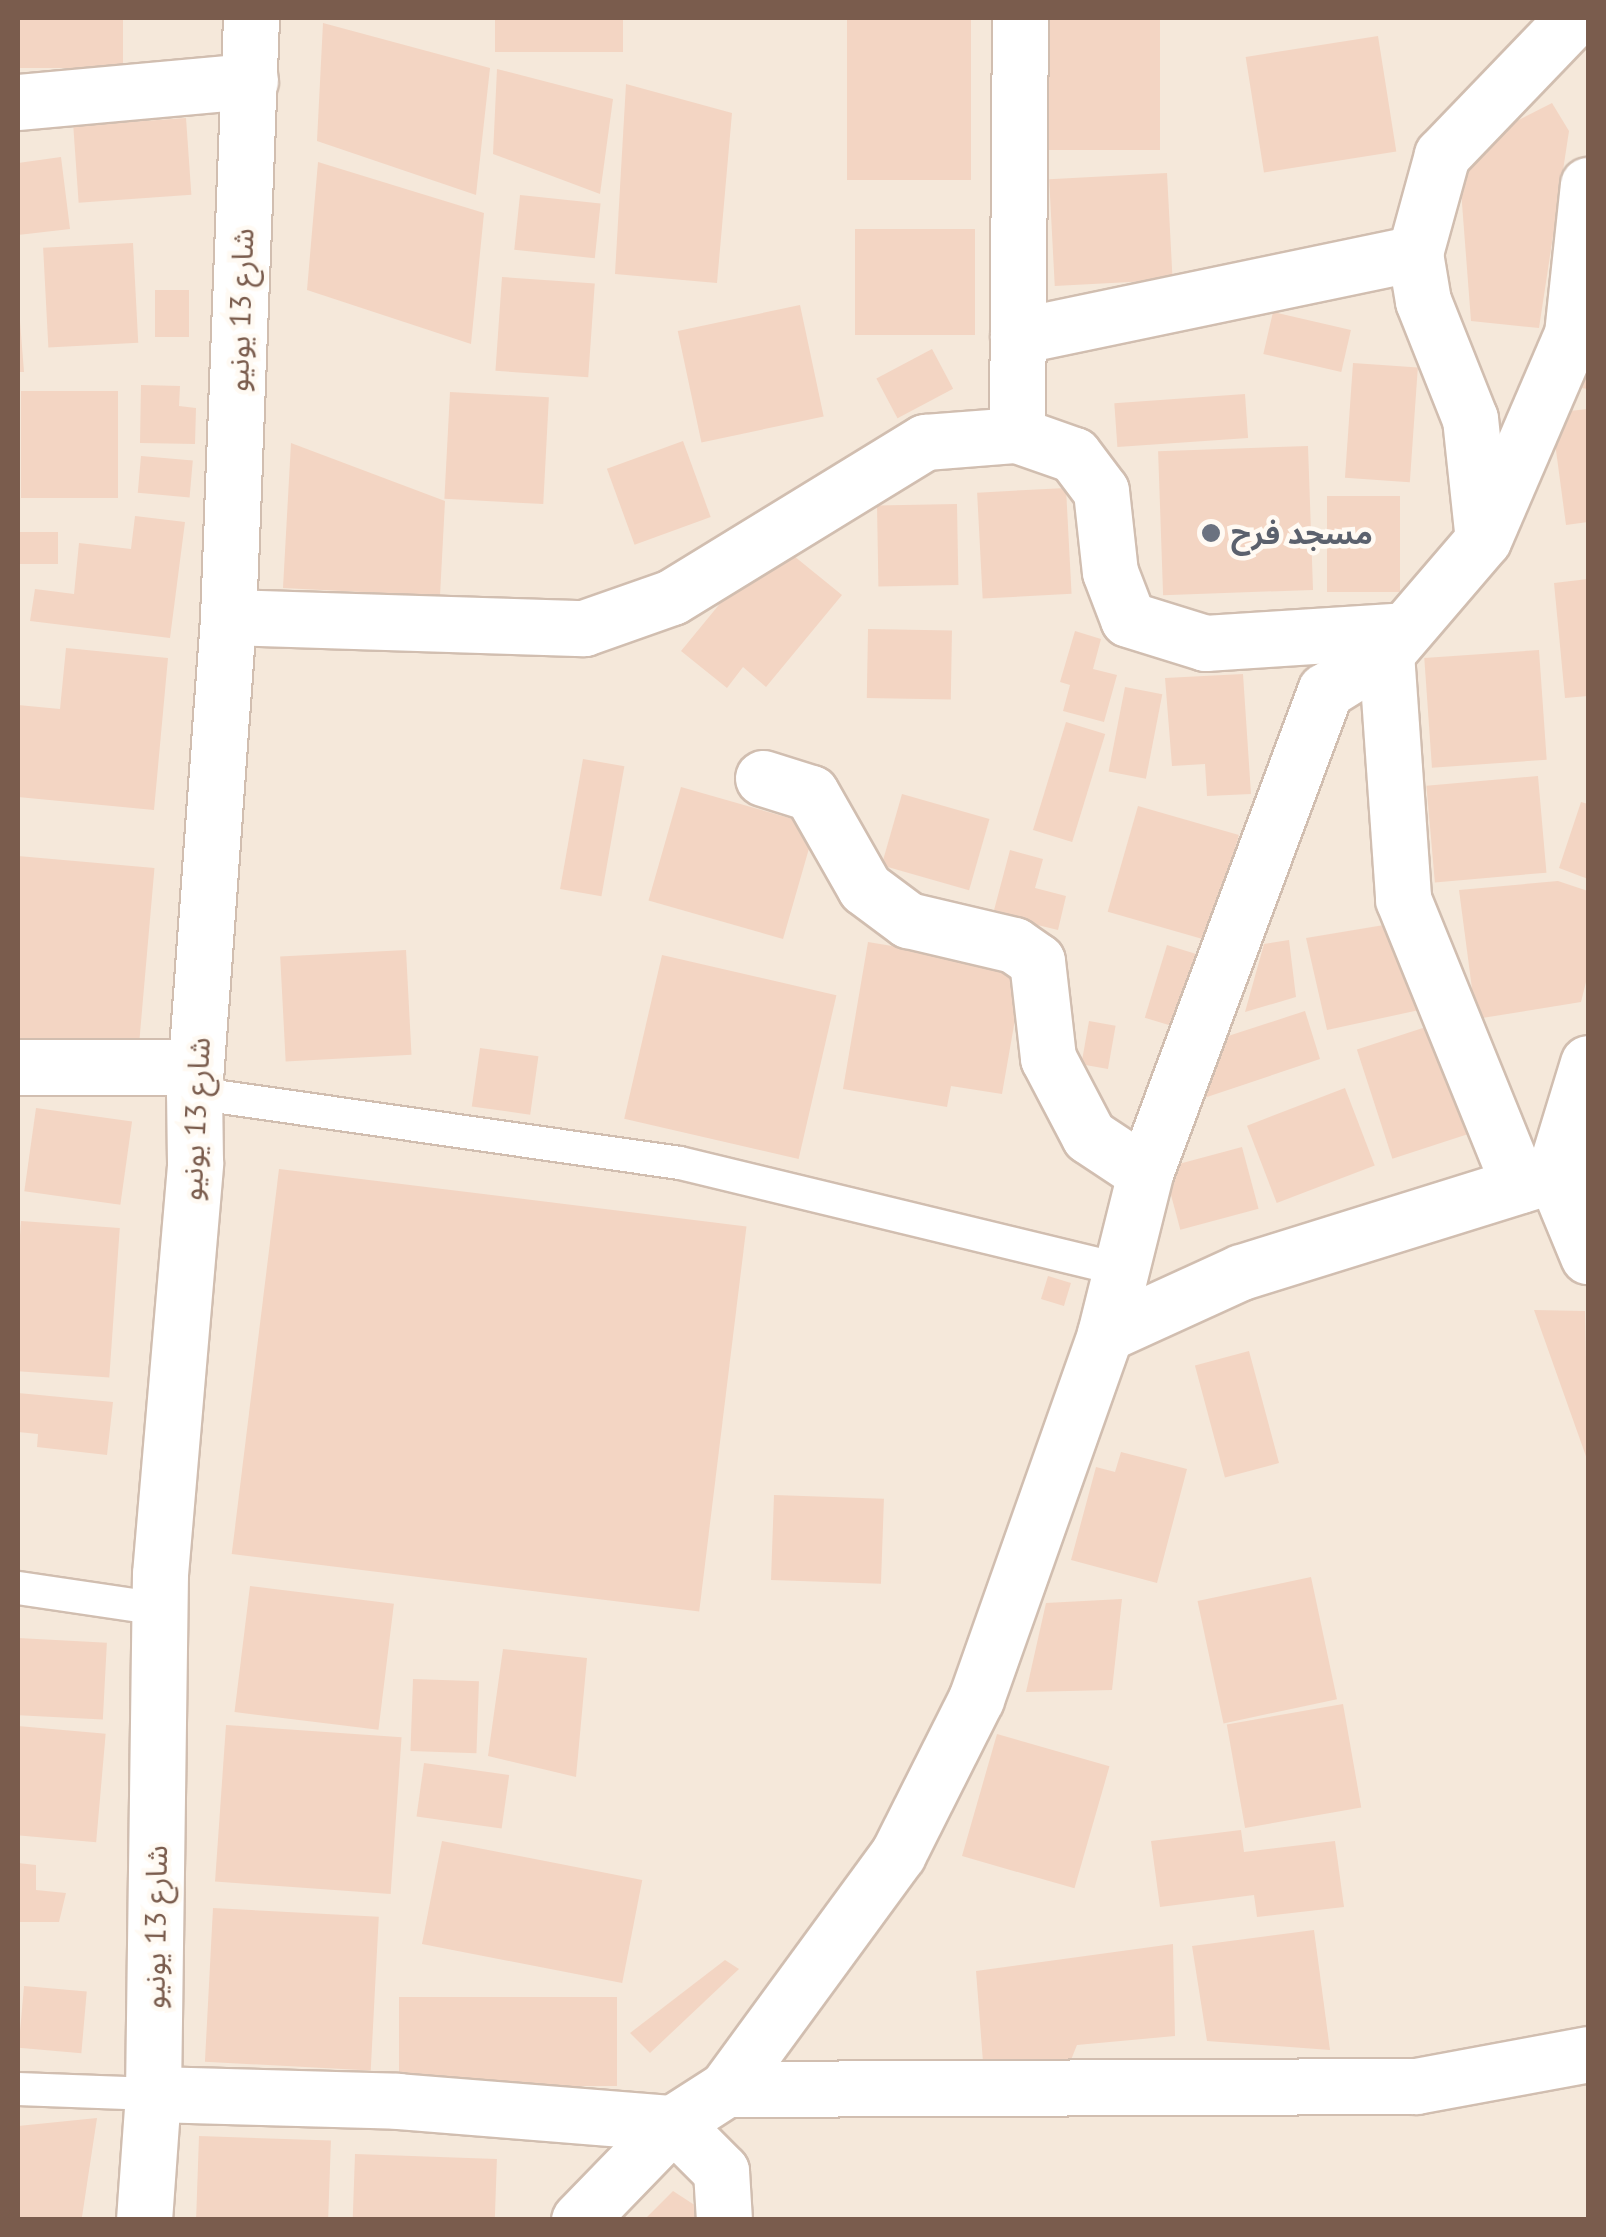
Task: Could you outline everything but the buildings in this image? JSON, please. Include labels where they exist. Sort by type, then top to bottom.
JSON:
[{"type":"street","name":"شارع 13 يونيو","points":[[144,2220],[153,2094],[160,1609],[195,1162],[195,1080],[228,617],[251,18]]},
{"type":"street","points":[[1017,436],[1020,18]]},
{"type":"street","points":[[1483,540],[1470,419],[1423,301],[1415,253],[1442,155],[1574,18]]},
{"type":"street","points":[[18,102],[250,81]]},
{"type":"street","points":[[579,2220],[673,2123],[726,2090],[898,1854],[968,1716],[1105,1334],[1145,1173],[1325,691],[1396,642],[1483,540],[1572,334],[1588,185]]},
{"type":"street","points":[[1018,336],[1415,253]]},
{"type":"street","points":[[228,617],[584,628],[672,597],[925,442],[1017,436],[1074,455],[1101,491],[1110,572],[1128,619],[1205,643],[1396,642]]},
{"type":"street","points":[[1396,642],[1403,899],[1554,1174],[1588,1256]]},
{"type":"street","points":[[763,778],[811,793],[865,888],[908,920],[1014,945],[1037,961],[1048,1058],[1089,1136],[1145,1173]]},
{"type":"street","points":[[1554,1174],[1588,1062]]},
{"type":"street","points":[[18,1066],[195,1080]]},
{"type":"street","points":[[1105,1334],[1241,1272],[1554,1174]]},
{"type":"street","points":[[726,2090],[1416,2086],[1588,2054]]},
{"type":"street","points":[[153,2094],[398,2101],[673,2123],[721,2171],[724,2220]]},
{"type":"lane","points":[[195,1080],[680,1163],[1121,1270]]},
{"type":"lane","points":[[18,1588],[160,1609]]},
{"type":"lane","points":[[18,2089],[153,2094]]},
{"type":"shaded area","points":[[18,18],[1588,18],[1588,2219],[18,2219]]},
{"type":"place","name":"مسجد فرح","points":[[1211,533]]}]
